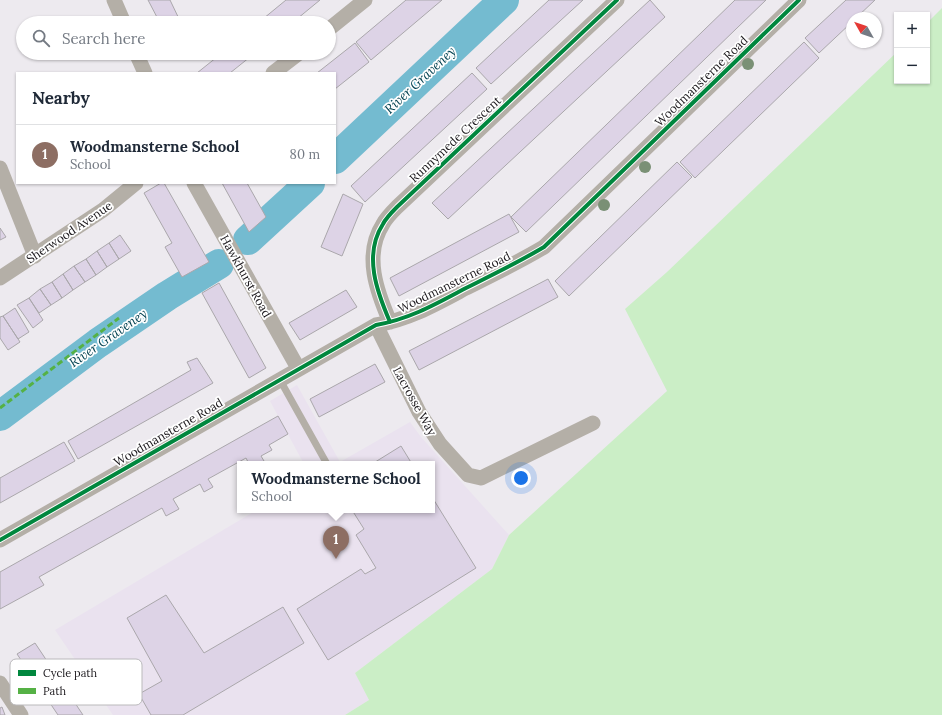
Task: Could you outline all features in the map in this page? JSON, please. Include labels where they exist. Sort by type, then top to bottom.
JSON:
[{"type":"street","points":[[114,0],[121,16]]},
{"type":"street","points":[[336,23],[365,0]]},
{"type":"street","name":"Runnymede Crescent","points":[[383,324],[374,278],[373,256],[376,238],[383,223],[397,207],[617,0]]},
{"type":"street","name":"Woodmansterne Road","points":[[0,540],[298,368],[383,324],[412,315],[544,247],[799,0]]},
{"type":"street","points":[[139,60],[145,72]]},
{"type":"street","points":[[275,72],[290,60]]},
{"type":"street","points":[[0,168],[35,256]]},
{"type":"street","name":"Sherwood Avenue","points":[[0,278],[103,210],[135,184]]},
{"type":"street","name":"Hawkhurst Road","points":[[195,184],[298,368]]},
{"type":"street","name":"Lacrosse Way","points":[[383,324],[419,412],[440,444],[468,475],[481,478],[593,423]]},
{"type":"street","points":[[0,683],[10,699]]},
{"type":"street","points":[[14,705],[20,715]]},
{"type":"lane","points":[[280,379],[325,461]]},
{"type":"shaded area","points":[[297,385],[339,461],[302,461],[270,401]]},
{"type":"shaded area","points":[[410,422],[421,437],[509,535],[492,569],[355,673],[369,700],[345,715],[113,715],[106,705],[142,705],[142,659],[75,659],[55,630],[252,513],[435,513],[435,461],[342,461]]},
{"type":"green space","points":[[942,8],[942,715],[345,715],[369,700],[355,673],[492,569],[509,535],[667,391],[625,309],[667,272],[894,55],[894,84],[930,84],[930,20]]},
{"type":"building","points":[[148,0],[170,0],[178,16],[156,16]]},
{"type":"building","points":[[286,0],[320,0],[301,16],[267,16]]},
{"type":"building","points":[[406,0],[442,0],[371,60],[356,42]]},
{"type":"building","points":[[549,0],[583,0],[491,84],[476,68]]},
{"type":"building","points":[[650,0],[665,17],[448,219],[432,203]]},
{"type":"building","points":[[735,0],[766,0],[526,232],[511,217]]},
{"type":"building","points":[[846,0],[875,0],[862,12],[846,12],[846,28],[819,53],[805,38]]},
{"type":"building","points":[[804,42],[819,58],[695,178],[680,162]]},
{"type":"building","points":[[355,43],[369,62],[336,88],[336,72],[318,72],[333,60],[336,60],[336,58]]},
{"type":"building","points":[[213,60],[246,60],[231,72],[198,72]]},
{"type":"building","points":[[472,73],[487,89],[365,202],[351,186]]},
{"type":"building","points":[[677,162],[692,177],[569,296],[555,281]]},
{"type":"building","points":[[159,184],[165,184],[209,262],[182,277],[165,247],[172,243],[144,193]]},
{"type":"building","points":[[223,184],[248,184],[266,217],[249,232]]},
{"type":"building","points":[[343,194],[363,204],[342,256],[321,247]]},
{"type":"building","points":[[509,214],[519,232],[399,296],[390,278]]},
{"type":"building","points":[[0,228],[6,237],[0,240]]},
{"type":"building","points":[[120,235],[131,251],[119,259],[109,243]]},
{"type":"building","points":[[109,243],[119,259],[107,267],[97,251]]},
{"type":"building","points":[[97,251],[107,267],[96,275],[86,259]]},
{"type":"building","points":[[86,259],[96,275],[85,282],[74,266]]},
{"type":"building","points":[[74,266],[85,282],[73,290],[63,274]]},
{"type":"building","points":[[63,274],[73,290],[62,298],[52,282]]},
{"type":"building","points":[[548,279],[558,297],[419,370],[409,351]]},
{"type":"building","points":[[52,282],[62,298],[51,305],[40,289]]},
{"type":"building","points":[[219,283],[266,368],[249,378],[202,293]]},
{"type":"building","points":[[40,289],[51,305],[39,313],[29,298]]},
{"type":"building","points":[[346,290],[357,307],[300,340],[289,323]]},
{"type":"building","points":[[29,298],[43,320],[33,328],[17,305]]},
{"type":"building","points":[[15,308],[29,332],[18,339],[3,316]]},
{"type":"building","points":[[3,316],[20,342],[8,350],[0,338],[0,317]]},
{"type":"building","points":[[197,358],[213,383],[78,459],[68,441],[191,370],[187,362]]},
{"type":"building","points":[[375,364],[385,382],[319,417],[310,399]]},
{"type":"building","points":[[278,416],[288,434],[269,445],[272,450],[261,456],[264,461],[248,461],[246,458],[237,461],[237,463],[208,479],[213,487],[204,492],[200,484],[173,499],[179,509],[166,516],[162,508],[39,577],[44,585],[0,609],[0,572]]},
{"type":"building","points":[[64,442],[75,461],[0,503],[0,478]]},
{"type":"building","points":[[401,446],[410,461],[377,461]]},
{"type":"building","points":[[435,502],[476,568],[328,660],[297,609],[361,569],[365,574],[376,568],[356,535],[364,529],[354,513],[435,513]]},
{"type":"building","points":[[166,595],[204,653],[283,607],[304,643],[183,715],[151,715],[142,699],[142,692],[162,681],[127,618]]},
{"type":"building","points":[[35,643],[46,659],[20,659],[17,654]]},
{"type":"building","points":[[51,705],[76,705],[83,715],[58,715]]},
{"type":"building","points":[[2,707],[5,715],[0,715],[0,708]]},
{"type":"waterway","name":"River Graveney","points":[[336,158],[504,0]]},
{"type":"waterway","name":"River Graveney","points":[[248,240],[309,184]]},
{"type":"waterway","name":"River Graveney","points":[[0,416],[98,343],[167,296],[219,264]]},
{"type":"marked path","points":[[0,408],[119,318]]},
{"type":"cycle path","points":[[390,322],[377,286],[373,261],[377,236],[383,224],[397,207],[617,0]]},
{"type":"cycle path","points":[[0,540],[376,325],[412,315],[544,247],[799,0]]},
{"type":"place","name":"Woodmansterne School","points":[[336,559]]}]
